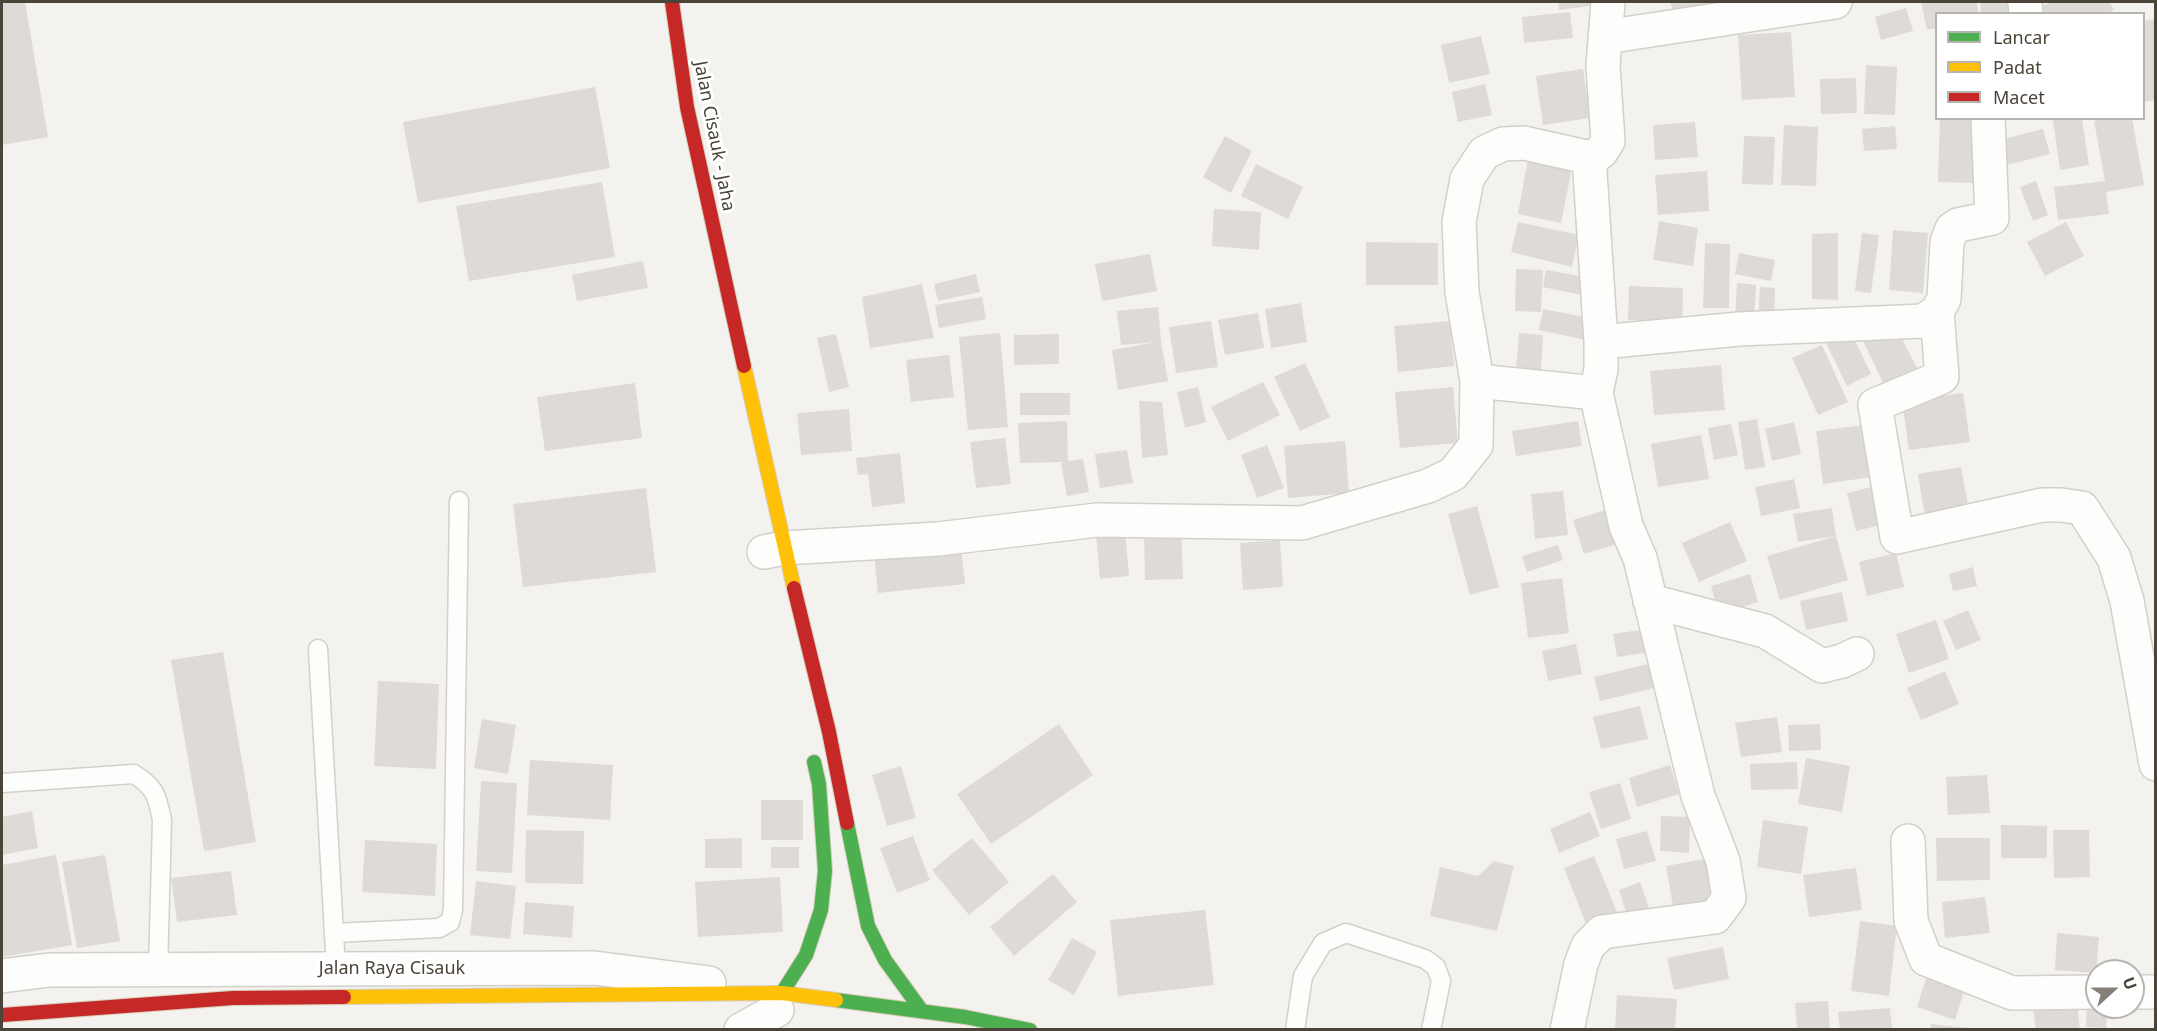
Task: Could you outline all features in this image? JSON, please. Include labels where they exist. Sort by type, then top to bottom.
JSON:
[{"type":"main road","name":"Jalan Cisauk - Jaha","points":[[672,2],[687,107],[724,276],[769,551],[829,732],[868,926],[887,965],[922,1011]]},
{"type":"main road","points":[[719,317],[724,276]]},
{"type":"main road","points":[[768,1011],[806,955],[821,910],[825,871],[819,784],[811,749]]},
{"type":"main road","name":"Jalan Raya Cisauk","points":[[2,1015],[233,998],[557,996],[768,1011],[922,1011],[1030,1029]]},
{"type":"street","points":[[769,551],[938,539],[1097,520],[1302,523],[1428,486],[1453,474],[1476,445],[1477,381],[1462,292],[1459,222],[1467,179],[1484,153],[1503,144],[1524,143],[1591,158],[1601,152],[1608,141],[1603,66],[1608,2]]},
{"type":"street","points":[[1605,37],[1835,2]]},
{"type":"street","points":[[1601,342],[1739,329],[1923,321],[1936,312],[1944,299],[1949,233],[1958,225],[1992,218],[1988,120]]},
{"type":"street","points":[[1568,1029],[1581,964],[1588,945],[1602,932],[1715,917],[1729,898],[1723,861],[1698,796],[1640,558],[1626,526],[1596,393],[1601,369],[1601,342],[1591,158]]},
{"type":"street","points":[[1936,312],[1942,377],[1875,405],[1897,537],[2042,506],[2061,505],[2082,508],[2114,558],[2127,601],[2156,764]]},
{"type":"street","points":[[1477,381],[1596,393]]},
{"type":"street","points":[[1650,601],[1765,631],[1822,666],[1857,654]]},
{"type":"street","points":[[1908,841],[1911,921],[1926,958],[2012,993],[2085,992]]},
{"type":"street","name":"Jalan Raya Cisauk","points":[[2,976],[49,970],[158,972],[595,968],[768,1011]]},
{"type":"lane","points":[[334,933],[439,928],[450,922],[453,910],[459,501]]},
{"type":"lane","points":[[318,649],[336,969]]},
{"type":"lane","points":[[2,783],[134,774],[150,784],[158,799],[162,820],[158,972]]},
{"type":"lane","points":[[1295,1029],[1303,976],[1323,943],[1346,933],[1425,959],[1436,967],[1442,981],[1431,1029]]},
{"type":"building","points":[[2,2],[25,2],[48,137],[2,145]]},
{"type":"building","points":[[1558,2],[1599,2],[1599,5],[1559,10]]},
{"type":"building","points":[[1670,2],[1717,2],[1719,9],[1677,22]]},
{"type":"building","points":[[1921,2],[1977,2],[1979,12],[1935,12],[1935,28],[1927,30]]},
{"type":"building","points":[[1980,2],[2011,2],[2012,12],[1981,12]]},
{"type":"building","points":[[2053,2],[2110,2],[2114,10],[2110,12],[2039,12],[2038,7]]},
{"type":"building","points":[[1906,8],[1913,31],[1881,40],[1875,17]]},
{"type":"building","points":[[1570,12],[1573,38],[1524,43],[1522,17]]},
{"type":"building","points":[[2156,19],[2156,100],[2145,102],[2145,21]]},
{"type":"building","points":[[1791,32],[1795,97],[1742,100],[1738,35]]},
{"type":"building","points":[[1481,36],[1490,74],[1449,83],[1441,45]]},
{"type":"building","points":[[1866,65],[1897,67],[1895,115],[1864,114]]},
{"type":"building","points":[[1583,69],[1590,118],[1543,125],[1536,76]]},
{"type":"building","points":[[1856,78],[1857,113],[1821,114],[1820,79]]},
{"type":"building","points":[[1485,84],[1492,115],[1458,122],[1452,92]]},
{"type":"building","points":[[595,87],[610,168],[418,203],[403,122]]},
{"type":"building","points":[[1940,120],[1983,120],[1981,183],[1938,182]]},
{"type":"building","points":[[2053,120],[2082,120],[2089,165],[2060,170]]},
{"type":"building","points":[[2132,120],[2144,185],[2106,192],[2109,214],[2058,220],[2054,187],[2105,181],[2094,121]]},
{"type":"building","points":[[1695,122],[1698,157],[1655,160],[1653,125]]},
{"type":"building","points":[[1784,125],[1818,127],[1816,186],[1781,185]]},
{"type":"building","points":[[1895,126],[1897,149],[1864,151],[1862,129]]},
{"type":"building","points":[[2043,129],[2050,154],[2007,165],[2000,140]]},
{"type":"building","points":[[1225,136],[1252,151],[1231,193],[1203,177]]},
{"type":"building","points":[[1744,136],[1775,137],[1773,185],[1742,184]]},
{"type":"building","points":[[1528,159],[1572,168],[1561,223],[1518,214]]},
{"type":"building","points":[[1256,164],[1303,187],[1288,219],[1241,196]]},
{"type":"building","points":[[1707,171],[1709,211],[1658,215],[1655,175]]},
{"type":"building","points":[[2036,181],[2048,215],[2033,221],[2020,187]]},
{"type":"building","points":[[602,182],[615,257],[469,281],[456,206]]},
{"type":"building","points":[[1214,209],[1261,212],[1259,250],[1212,246]]},
{"type":"building","points":[[1659,221],[1698,228],[1693,266],[1653,260]]},
{"type":"building","points":[[1518,222],[1579,235],[1572,267],[1511,252]]},
{"type":"building","points":[[2066,222],[2084,256],[2045,276],[2027,242]]},
{"type":"building","points":[[1893,230],[1928,233],[1923,293],[1889,290]]},
{"type":"building","points":[[1838,233],[1838,300],[1812,299],[1812,234]]},
{"type":"building","points":[[1862,233],[1879,235],[1871,293],[1855,291]]},
{"type":"building","points":[[1366,242],[1438,243],[1438,285],[1366,285]]},
{"type":"building","points":[[1705,243],[1730,244],[1729,308],[1703,308]]},
{"type":"building","points":[[1739,253],[1775,260],[1771,281],[1735,274]]},
{"type":"building","points":[[1150,254],[1157,291],[1102,301],[1095,264]]},
{"type":"building","points":[[643,261],[648,288],[577,301],[572,275]]},
{"type":"building","points":[[1516,269],[1543,270],[1541,312],[1515,311]]},
{"type":"building","points":[[1546,270],[1585,277],[1582,295],[1543,287]]},
{"type":"building","points":[[976,274],[980,292],[938,301],[934,284]]},
{"type":"building","points":[[1737,283],[1756,285],[1754,322],[1735,321]]},
{"type":"building","points":[[922,284],[934,338],[870,348],[862,297]]},
{"type":"building","points":[[1629,286],[1683,288],[1682,321],[1628,320]]},
{"type":"building","points":[[1760,287],[1775,288],[1774,322],[1758,321]]},
{"type":"building","points":[[982,297],[986,319],[939,328],[935,305]]},
{"type":"building","points":[[1301,303],[1307,342],[1271,348],[1265,309]]},
{"type":"building","points":[[1158,307],[1168,381],[1118,390],[1112,350],[1157,342],[1121,345],[1117,311]]},
{"type":"building","points":[[1543,309],[1590,318],[1586,340],[1539,330]]},
{"type":"building","points":[[1258,313],[1264,348],[1225,355],[1218,320]]},
{"type":"building","points":[[1211,321],[1218,367],[1176,373],[1169,327]]},
{"type":"building","points":[[1450,321],[1454,366],[1398,372],[1394,326]]},
{"type":"building","points":[[1895,325],[1922,378],[1889,395],[1863,341]]},
{"type":"building","points":[[1851,332],[1871,374],[1847,386],[1826,343]]},
{"type":"building","points":[[1000,333],[1008,427],[968,430],[959,337]]},
{"type":"building","points":[[1519,333],[1543,335],[1540,383],[1515,381]]},
{"type":"building","points":[[836,334],[849,387],[829,392],[817,338]]},
{"type":"building","points":[[1059,334],[1059,364],[1014,365],[1014,335]]},
{"type":"building","points":[[1822,345],[1848,402],[1818,415],[1792,358]]},
{"type":"building","points":[[949,355],[954,397],[911,402],[906,360]]},
{"type":"building","points":[[1305,363],[1330,417],[1300,431],[1274,377]]},
{"type":"building","points":[[1721,365],[1725,410],[1654,415],[1650,371]]},
{"type":"building","points":[[1263,382],[1280,415],[1228,441],[1211,407]]},
{"type":"building","points":[[635,383],[642,438],[545,451],[537,397]]},
{"type":"building","points":[[1198,387],[1206,422],[1185,428],[1177,392]]},
{"type":"building","points":[[1453,387],[1458,443],[1400,448],[1395,392]]},
{"type":"building","points":[[1020,393],[1070,393],[1070,415],[1020,415]]},
{"type":"building","points":[[1963,393],[1970,442],[1909,450],[1902,401]]},
{"type":"building","points":[[1139,401],[1162,402],[1168,455],[1142,458]]},
{"type":"building","points":[[849,409],[852,451],[801,455],[797,413]]},
{"type":"building","points":[[1757,419],[1765,467],[1745,470],[1738,422]]},
{"type":"building","points":[[1067,421],[1068,461],[1083,459],[1089,492],[1067,496],[1061,463],[1067,462],[1020,463],[1018,423]]},
{"type":"building","points":[[1578,421],[1582,446],[1516,456],[1512,431]]},
{"type":"building","points":[[1794,422],[1801,454],[1772,461],[1765,429]]},
{"type":"building","points":[[1731,424],[1738,455],[1714,460],[1708,428]]},
{"type":"building","points":[[1872,424],[1879,476],[1823,484],[1816,431]]},
{"type":"building","points":[[1701,435],[1709,479],[1658,487],[1651,444]]},
{"type":"building","points":[[1005,438],[1011,484],[976,488],[970,442]]},
{"type":"building","points":[[1345,441],[1349,493],[1288,498],[1284,446]]},
{"type":"building","points":[[1267,445],[1284,488],[1257,498],[1241,455]]},
{"type":"building","points":[[1127,450],[1133,483],[1100,488],[1095,454]]},
{"type":"building","points":[[900,453],[905,503],[872,507],[868,474],[858,475],[856,458]]},
{"type":"building","points":[[1961,467],[1969,510],[1925,517],[1918,474]]},
{"type":"building","points":[[1794,479],[1800,508],[1761,516],[1755,487]]},
{"type":"building","points":[[1876,486],[1884,524],[1856,531],[1847,493]]},
{"type":"building","points":[[646,488],[656,572],[523,587],[513,504]]},
{"type":"building","points":[[1563,491],[1568,535],[1535,539],[1531,494]]},
{"type":"building","points":[[1477,506],[1499,587],[1470,595],[1448,514]]},
{"type":"building","points":[[1832,508],[1836,536],[1798,542],[1793,514]]},
{"type":"building","points":[[1606,510],[1617,544],[1584,554],[1573,520]]},
{"type":"building","points":[[1730,522],[1747,561],[1699,582],[1682,543]]},
{"type":"building","points":[[1181,529],[1183,579],[1145,580],[1144,530]]},
{"type":"building","points":[[1125,530],[1129,576],[1100,579],[1096,533]]},
{"type":"building","points":[[1836,536],[1848,580],[1780,600],[1767,556]]},
{"type":"building","points":[[1280,540],[1283,587],[1243,590],[1240,543]]},
{"type":"building","points":[[1558,545],[1563,560],[1527,572],[1522,556]]},
{"type":"building","points":[[961,546],[965,584],[878,593],[874,555]]},
{"type":"building","points":[[1896,553],[1904,587],[1867,596],[1859,562]]},
{"type":"building","points":[[1973,567],[1977,586],[1953,591],[1949,574]]},
{"type":"building","points":[[1750,574],[1758,602],[1719,614],[1711,586]]},
{"type":"building","points":[[1562,578],[1569,633],[1528,638],[1521,583]]},
{"type":"building","points":[[1842,592],[1848,621],[1806,630],[1800,601]]},
{"type":"building","points":[[1968,610],[1981,640],[1956,650],[1943,621]]},
{"type":"building","points":[[1936,620],[1949,659],[1909,673],[1896,634]]},
{"type":"building","points":[[1647,629],[1651,652],[1617,657],[1613,634]]},
{"type":"building","points":[[1576,644],[1582,674],[1548,681],[1542,651]]},
{"type":"building","points":[[223,652],[256,842],[204,851],[171,660]]},
{"type":"building","points":[[1648,664],[1654,688],[1600,701],[1594,677]]},
{"type":"building","points":[[1945,671],[1959,704],[1921,720],[1907,688]]},
{"type":"building","points":[[378,681],[439,684],[436,769],[374,766]]},
{"type":"building","points":[[1640,706],[1648,739],[1601,749],[1593,717]]},
{"type":"building","points":[[1777,717],[1782,752],[1741,757],[1735,723]]},
{"type":"building","points":[[482,719],[516,725],[508,774],[474,768]]},
{"type":"building","points":[[1059,724],[1093,775],[991,844],[957,794]]},
{"type":"building","points":[[1820,724],[1821,750],[1789,751],[1788,725]]},
{"type":"building","points":[[1806,758],[1850,766],[1842,812],[1798,804]]},
{"type":"building","points":[[530,760],[613,765],[610,820],[527,815]]},
{"type":"building","points":[[1797,762],[1798,789],[1751,790],[1750,764]]},
{"type":"building","points":[[1670,765],[1679,794],[1637,807],[1629,778]]},
{"type":"building","points":[[901,766],[916,818],[887,826],[872,775]]},
{"type":"building","points":[[1987,775],[1990,813],[1948,815],[1946,777]]},
{"type":"building","points":[[481,781],[517,783],[512,873],[476,871]]},
{"type":"building","points":[[1620,783],[1631,819],[1601,829],[1589,792]]},
{"type":"building","points":[[761,800],[803,800],[803,840],[761,840]]},
{"type":"building","points":[[32,811],[38,848],[2,855],[2,817]]},
{"type":"building","points":[[1590,812],[1600,836],[1559,853],[1550,829]]},
{"type":"building","points":[[1661,816],[1690,817],[1689,853],[1660,851]]},
{"type":"building","points":[[1763,820],[1808,827],[1801,874],[1757,867]]},
{"type":"building","points":[[2001,825],[2047,826],[2047,858],[2001,858]]},
{"type":"building","points":[[526,830],[584,831],[583,884],[525,883]]},
{"type":"building","points":[[2053,830],[2089,830],[2090,877],[2054,878]]},
{"type":"building","points":[[1647,831],[1656,861],[1624,869],[1616,839]]},
{"type":"building","points":[[913,836],[930,880],[897,893],[880,848]]},
{"type":"building","points":[[742,838],[742,868],[705,868],[705,839]]},
{"type":"building","points":[[972,838],[1009,882],[969,915],[932,870]]},
{"type":"building","points":[[1936,838],[1990,838],[1990,880],[1937,881]]},
{"type":"building","points":[[365,840],[437,844],[435,896],[362,892]]},
{"type":"building","points":[[771,847],[799,847],[799,868],[771,868]]},
{"type":"building","points":[[56,855],[72,945],[2,957],[2,865]]},
{"type":"building","points":[[105,855],[120,941],[77,948],[62,862]]},
{"type":"building","points":[[1594,856],[1617,912],[1586,924],[1564,868]]},
{"type":"building","points":[[1709,858],[1716,899],[1673,906],[1666,866]]},
{"type":"building","points":[[1494,861],[1514,866],[1497,931],[1430,916],[1440,867],[1478,876]]},
{"type":"building","points":[[1856,868],[1862,910],[1809,917],[1803,875]]},
{"type":"building","points":[[231,871],[237,915],[177,922],[171,878]]},
{"type":"building","points":[[1053,874],[1077,902],[1014,956],[990,927]]},
{"type":"building","points":[[780,877],[783,932],[698,937],[695,882]]},
{"type":"building","points":[[476,881],[516,886],[510,939],[470,935]]},
{"type":"building","points":[[1640,882],[1650,911],[1628,918],[1619,890]]},
{"type":"building","points":[[1985,897],[1990,933],[1945,938],[1942,902]]},
{"type":"building","points":[[525,902],[574,906],[572,938],[523,934]]},
{"type":"building","points":[[1205,910],[1214,985],[1118,996],[1110,920]]},
{"type":"building","points":[[1860,921],[1897,926],[1889,996],[1851,991]]},
{"type":"building","points":[[2057,933],[2099,937],[2097,959],[2085,959],[2085,972],[2055,970]]},
{"type":"building","points":[[1072,938],[1097,952],[1074,995],[1048,980]]},
{"type":"building","points":[[1723,947],[1729,979],[1674,990],[1667,958]]},
{"type":"building","points":[[1927,975],[1965,988],[1955,1020],[1917,1007]]},
{"type":"building","points":[[1617,995],[1677,999],[1675,1030],[1615,1030]]},
{"type":"building","points":[[2076,996],[2080,1030],[2036,1030],[2032,1002]]},
{"type":"building","points":[[1828,1001],[1830,1030],[1797,1030],[1795,1003]]},
{"type":"building","points":[[1890,1008],[1892,1030],[1840,1030],[1838,1012]]},
{"type":"building","points":[[2086,1019],[2106,1019],[2106,1028],[2086,1027]]},
{"type":"building","points":[[1931,1024],[1970,1028],[1969,1030],[1930,1030]]},
{"type":"traffic: fast","points":[[782,993],[806,955],[821,910],[825,871],[819,784],[814,762]]},
{"type":"traffic: fast","points":[[847,823],[868,926],[885,960],[922,1011]]},
{"type":"traffic: fast","points":[[836,1000],[965,1017],[1030,1030]]},
{"type":"traffic: slow","points":[[744,366],[794,588]]},
{"type":"traffic: slow","points":[[344,997],[782,993],[836,1000]]},
{"type":"traffic: jam","points":[[672,2],[687,107],[744,366]]},
{"type":"traffic: jam","points":[[794,588],[829,732],[847,823]]},
{"type":"traffic: jam","points":[[2,1015],[233,998],[344,997]]}]
